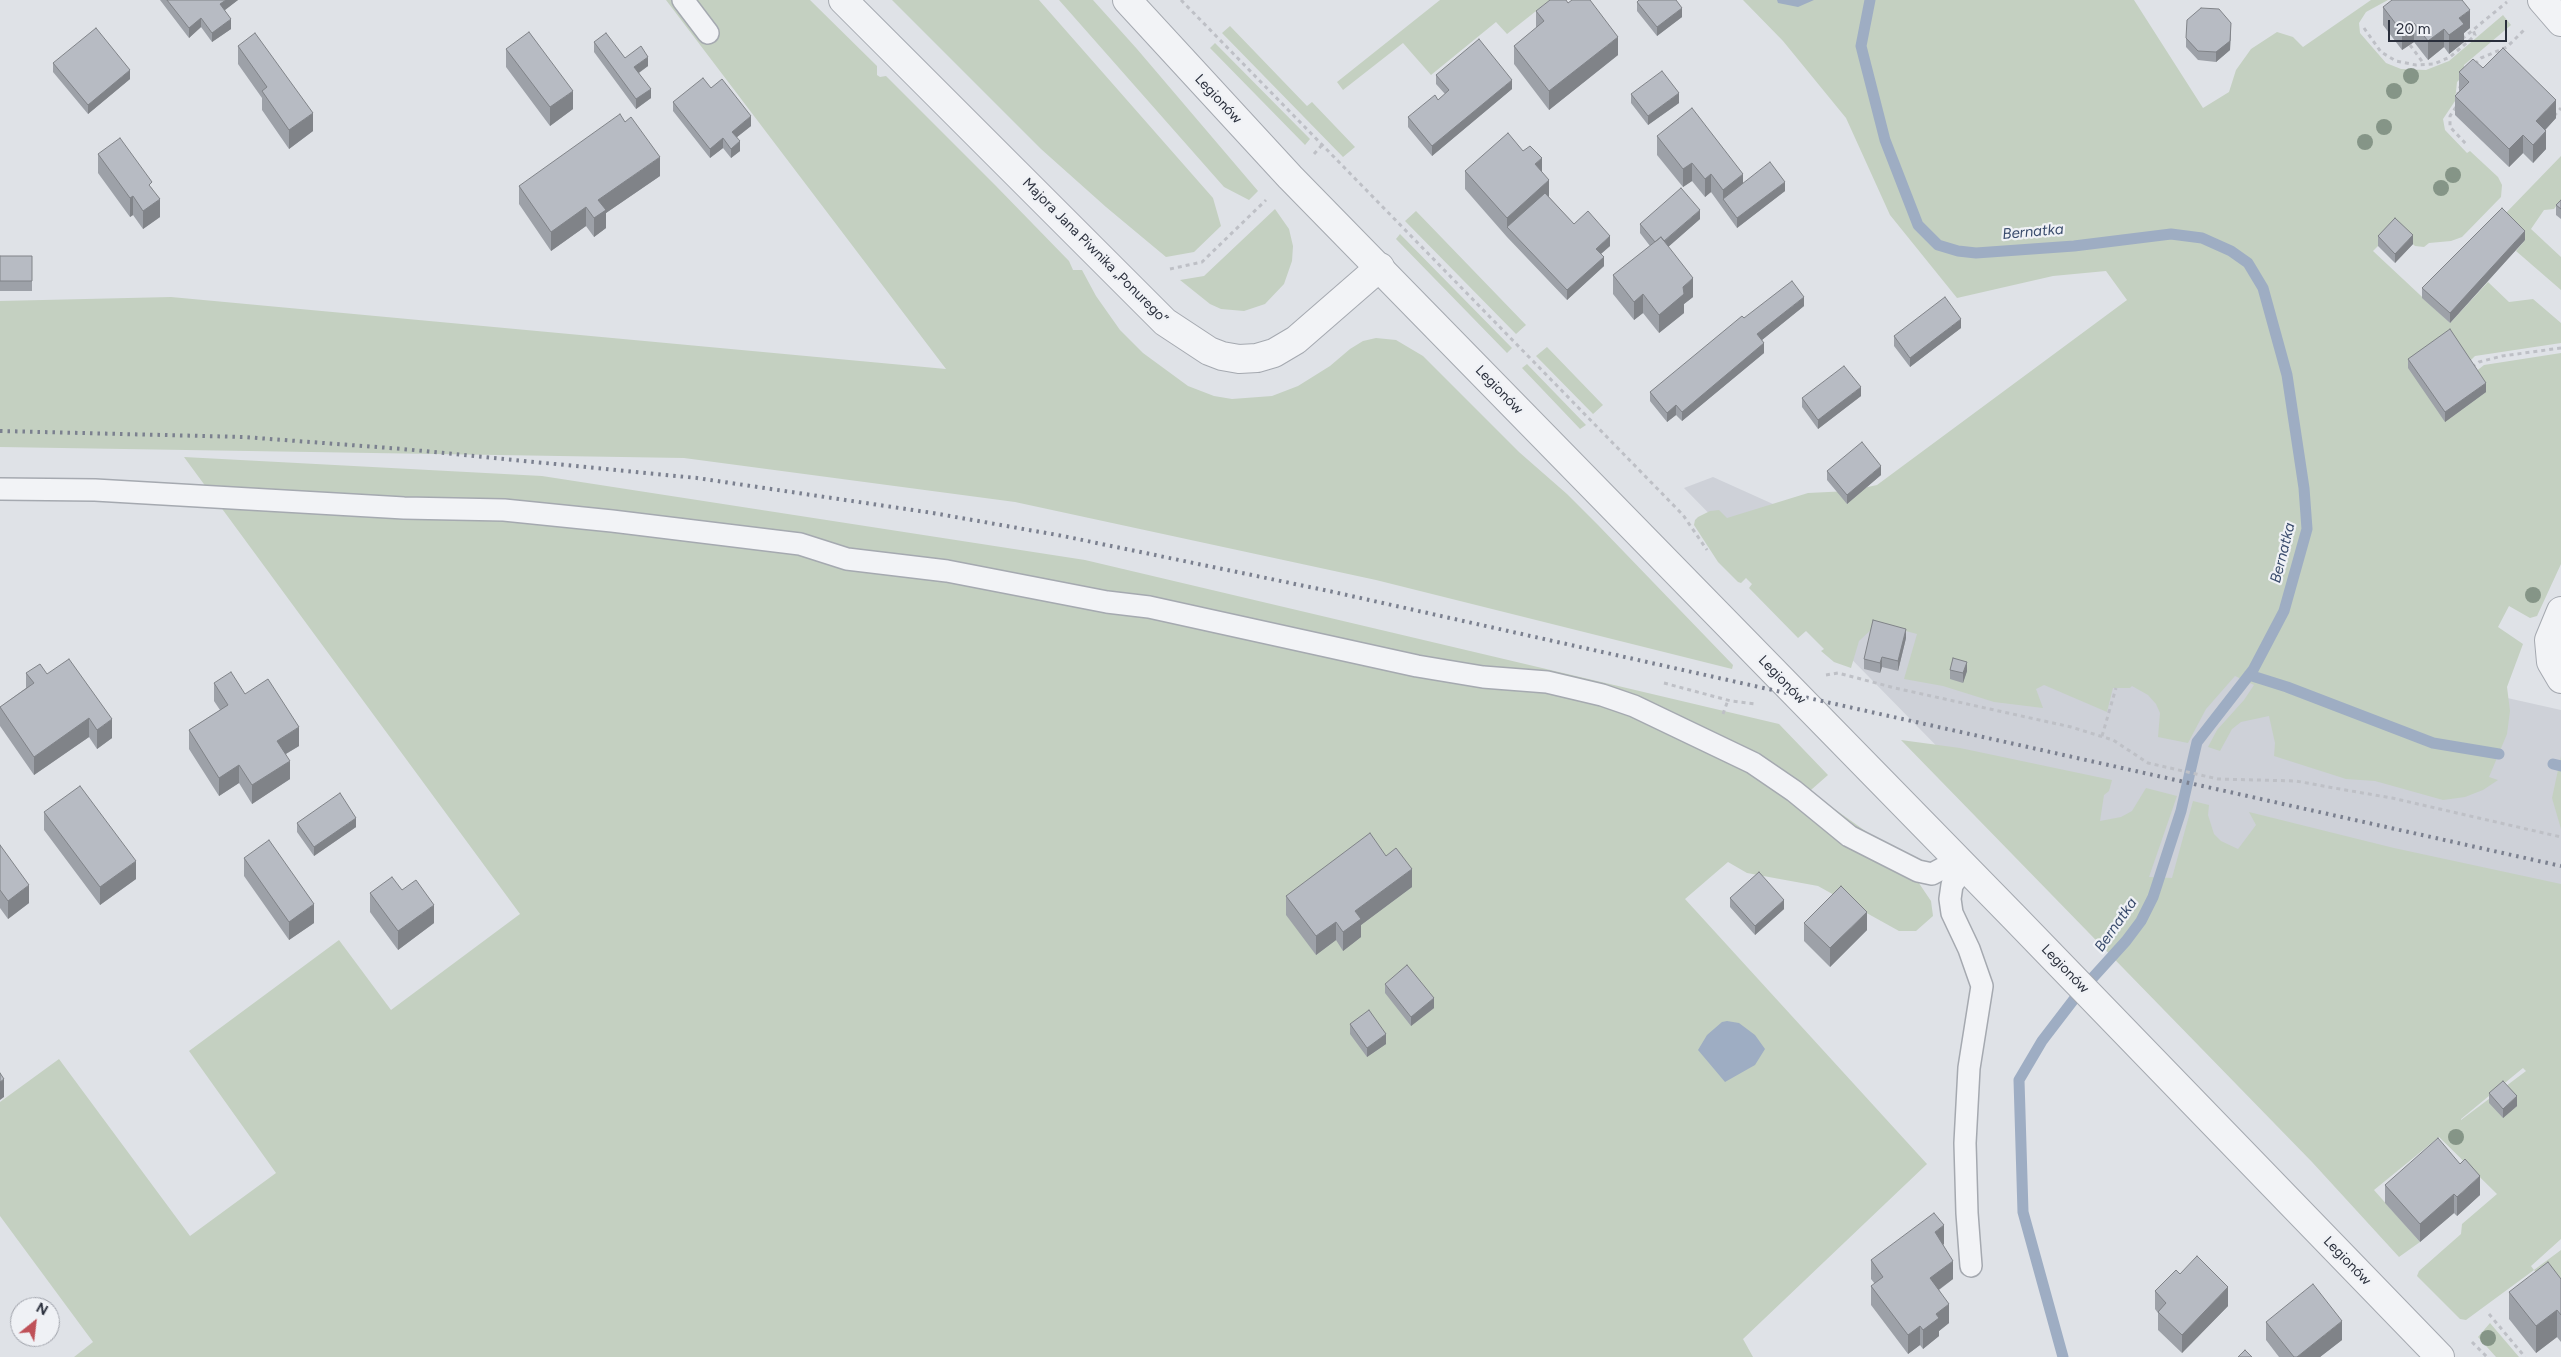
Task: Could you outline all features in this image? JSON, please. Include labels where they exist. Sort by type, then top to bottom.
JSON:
[{"type":"street","name":"Majora Jana Piwnika „Ponurego”","points":[[843,0],[1165,322],[1209,350],[1222,356],[1239,359],[1257,358],[1274,353],[1296,340],[1380,267]]},
{"type":"street","name":"Legionów","points":[[1127,0],[1290,177],[2013,916],[2440,1357]]},
{"type":"street","points":[[2542,0],[2561,22]]},
{"type":"street","points":[[2560,612],[2549,640],[2551,662],[2561,679]]},
{"type":"lane","points":[[683,0],[708,33]]},
{"type":"lane","points":[[0,489],[104,490],[404,508],[504,510],[800,544],[847,559],[947,571],[1107,602],[1149,607],[1417,666],[1483,677],[1547,682],[1602,695],[1634,706],[1753,763],[1794,791],[1849,836],[1918,871],[1932,874],[1962,864]]},
{"type":"lane","points":[[1962,864],[1952,885],[1950,899],[1952,913],[1970,950],[1982,986],[1969,1068],[1965,1143],[1971,1266]]},
{"type":"path","points":[[1181,0],[1683,516],[1712,558]]},
{"type":"path","points":[[2462,40],[2506,2]]},
{"type":"path","points":[[2469,72],[2481,58],[2507,47],[2528,26]]},
{"type":"path","points":[[2364,28],[2382,52],[2396,61],[2424,65],[2434,64],[2450,56],[2475,35],[2473,30]]},
{"type":"path","points":[[2410,45],[2424,65]]},
{"type":"path","points":[[2464,80],[2456,92],[2458,104],[2450,116],[2450,127],[2467,145]]},
{"type":"path","points":[[2554,116],[2561,108]]},
{"type":"path","points":[[1170,269],[1202,262],[1322,145]]},
{"type":"path","points":[[2470,368],[2478,362],[2502,356],[2561,348]]},
{"type":"path","points":[[1819,669],[1832,682]]},
{"type":"path","points":[[1825,676],[1838,673],[1851,675],[1895,688],[2034,718],[2113,740],[2148,763],[2218,779],[2296,781],[2315,784],[2392,798],[2561,837]]},
{"type":"path","points":[[2102,736],[2116,688]]},
{"type":"path","points":[[2489,1314],[2525,1357]]},
{"type":"shaded area","points":[[1713,477],[1824,527],[2279,647],[2561,710],[2561,1048],[2149,963],[1684,488]]},
{"type":"green space","points":[[666,0],[810,0],[877,66],[877,75],[880,77],[886,76],[1069,261],[1073,270],[1082,270],[1096,296],[1120,330],[1143,353],[1188,386],[1214,396],[1232,399],[1272,396],[1298,386],[1330,366],[1363,341],[1376,338],[1396,340],[1423,356],[1519,452],[1567,494],[1598,525],[1733,665],[1732,669],[1376,580],[1015,502],[684,458],[0,447],[0,301],[171,297],[946,369]]},
{"type":"green space","points":[[892,0],[1039,0],[1213,198],[1221,226],[1194,252],[1166,257],[1041,149]]},
{"type":"green space","points":[[1059,0],[1093,0],[1258,191],[1249,200],[1224,187]]},
{"type":"green space","points":[[1440,0],[1550,0],[1507,34],[1496,22],[1431,75],[1403,43],[1343,90],[1337,82]]},
{"type":"green space","points":[[1743,0],[2134,0],[2203,108],[2229,92],[2236,70],[2251,49],[2277,32],[2293,37],[2303,47],[2371,0],[2388,0],[2366,12],[2359,23],[2360,33],[2386,63],[2401,69],[2426,70],[2449,61],[2503,15],[2511,25],[2464,65],[2464,75],[2457,82],[2455,101],[2443,119],[2445,130],[2467,153],[2470,151],[2498,177],[2502,185],[2501,197],[2462,237],[2451,241],[2429,243],[2424,247],[2415,246],[2396,228],[2373,251],[2450,323],[2488,282],[2509,302],[2533,299],[2561,323],[2561,343],[2475,356],[2467,364],[2474,373],[2484,365],[2561,353],[2561,564],[2537,616],[2530,618],[2509,606],[2498,627],[2523,644],[2507,687],[2510,711],[2507,734],[2489,777],[2498,780],[2483,790],[2465,797],[2443,800],[2375,781],[2346,779],[2274,756],[2275,743],[2269,716],[2241,722],[2232,729],[2220,751],[2208,747],[2217,730],[2244,700],[2254,685],[2235,676],[2206,709],[2188,743],[2158,737],[2160,713],[2156,704],[2148,695],[2132,686],[2130,688],[2113,688],[2107,712],[2044,685],[2036,689],[2043,708],[1994,702],[1943,686],[1904,679],[1917,634],[1891,627],[1875,626],[1859,641],[1851,668],[1834,662],[1821,651],[1824,649],[1806,631],[1798,638],[1749,588],[1752,584],[1746,578],[1741,583],[1738,582],[1718,562],[1694,525],[1698,517],[1710,511],[1719,510],[1727,518],[1808,493],[1849,491],[1877,485],[2127,300],[2106,271],[2053,276],[1957,298],[1890,215],[1846,118],[1783,41]]},
{"type":"green space","points":[[1230,26],[1307,106],[1312,102],[1355,147],[1343,157],[1222,33]]},
{"type":"green space","points":[[1215,43],[1310,139],[1305,145],[1210,48]]},
{"type":"green space","points":[[2561,156],[2561,200],[2554,209],[2544,210],[2531,229],[2561,257],[2561,290],[2516,251],[2525,240],[2502,217]]},
{"type":"green space","points":[[1275,209],[1289,229],[1293,246],[1292,261],[1284,284],[1265,304],[1244,311],[1221,309],[1210,304],[1180,280],[1204,276]]},
{"type":"green space","points":[[1416,211],[1526,325],[1516,334],[1405,221]]},
{"type":"green space","points":[[1400,234],[1512,348],[1507,353],[1396,239]]},
{"type":"green space","points":[[1547,347],[1603,405],[1593,414],[1536,356]]},
{"type":"green space","points":[[1527,364],[1586,425],[1580,429],[1522,368]]},
{"type":"green space","points":[[184,457],[542,476],[1085,560],[1779,724],[1828,775],[1803,797],[1829,805],[1882,843],[1906,864],[1931,901],[1933,916],[1916,931],[1899,931],[1818,886],[1747,873],[1728,862],[1685,899],[1927,1164],[1743,1339],[1753,1357],[74,1357],[93,1342],[0,1216],[0,1102],[59,1059],[190,1236],[276,1173],[189,1051],[339,940],[391,1010],[520,914]]},
{"type":"green space","points":[[1901,740],[1960,748],[2112,780],[2109,791],[2104,795],[2100,821],[2121,817],[2132,811],[2146,788],[2177,796],[2149,877],[2172,878],[2193,801],[2209,805],[2208,815],[2214,834],[2221,841],[2238,849],[2256,825],[2249,812],[2394,848],[2561,884],[2561,1239],[2531,1266],[2534,1270],[2466,1320],[2460,1319],[2417,1276],[2419,1271],[2461,1234],[2462,1224],[2497,1194],[2439,1137],[2374,1190],[2420,1242],[2399,1257],[2312,1162]],"holes":[[[2523,1068],[2526,1071],[2461,1120]]]},
{"type":"green space","points":[[2561,756],[2561,829],[2552,798]]},
{"type":"green space","points":[[2561,1250],[2561,1295],[2548,1287],[2534,1270]]},
{"type":"green space","points":[[2490,1323],[2519,1357],[2496,1357],[2478,1337]]},
{"type":"water","points":[[1777,0],[1814,0],[1798,7],[1778,3]]},
{"type":"water","points":[[1722,1022],[1739,1023],[1755,1035],[1765,1049],[1755,1065],[1725,1082],[1698,1050],[1707,1035]]},
{"type":"building","points":[[167,0],[226,0],[220,4],[231,19],[212,33],[201,18],[189,28]]},
{"type":"building","points":[[1550,0],[1566,0],[1568,3],[1572,0],[1590,0],[1618,37],[1549,91],[1514,46],[1544,21],[1536,11]]},
{"type":"building","points":[[1639,0],[1676,0],[1682,8],[1657,27],[1637,2]]},
{"type":"building","points":[[2392,0],[2462,0],[2470,10],[2459,18],[2464,24],[2449,35],[2444,29],[2428,41],[2414,23],[2402,32],[2383,7]]},
{"type":"building","points":[[2201,8],[2219,9],[2231,23],[2230,41],[2216,52],[2198,51],[2186,38],[2187,20]]},
{"type":"building","points":[[96,28],[130,70],[88,105],[53,63]]},
{"type":"building","points":[[529,32],[573,91],[550,107],[506,49]]},
{"type":"building","points":[[255,33],[313,113],[289,130],[262,91],[267,87],[238,46]]},
{"type":"building","points":[[606,33],[625,58],[641,46],[648,57],[634,67],[651,89],[636,99],[594,42]]},
{"type":"building","points":[[1479,39],[1512,80],[1432,146],[1408,117],[1435,95],[1438,100],[1449,90],[1436,75]]},
{"type":"building","points":[[2503,48],[2556,100],[2536,121],[2546,131],[2533,145],[2523,135],[2509,149],[2455,96],[2469,82],[2459,72],[2473,59],[2483,68]]},
{"type":"building","points":[[1662,71],[1679,93],[1648,116],[1631,94]]},
{"type":"building","points":[[703,78],[711,88],[722,79],[751,116],[732,132],[740,141],[731,149],[723,138],[710,149],[673,102]]},
{"type":"building","points":[[1692,108],[1743,174],[1723,190],[1711,174],[1705,179],[1692,163],[1683,169],[1657,136]]},
{"type":"building","points":[[620,114],[625,122],[631,117],[660,157],[598,200],[606,210],[594,218],[586,207],[551,232],[519,186]]},
{"type":"building","points":[[1508,133],[1523,151],[1530,146],[1542,158],[1535,164],[1549,180],[1507,218],[1465,171]]},
{"type":"building","points":[[120,138],[152,182],[149,185],[160,199],[143,211],[133,196],[130,198],[98,154]]},
{"type":"building","points":[[1770,162],[1785,182],[1737,218],[1723,199]]},
{"type":"building","points":[[1681,188],[1700,210],[1664,241],[1661,237],[1655,242],[1640,224]]},
{"type":"building","points":[[1545,193],[1574,224],[1588,211],[1610,236],[1596,249],[1604,257],[1567,290],[1507,227]]},
{"type":"building","points":[[2561,200],[2561,209],[2556,205]]},
{"type":"building","points":[[2502,208],[2525,231],[2450,313],[2422,288]]},
{"type":"building","points":[[2395,218],[2413,235],[2395,254],[2378,236]]},
{"type":"building","points":[[1661,237],[1693,278],[1683,287],[1684,294],[1659,315],[1643,294],[1634,302],[1613,275]]},
{"type":"building","points":[[0,256],[32,256],[32,281],[0,281]]},
{"type":"building","points":[[1792,281],[1804,297],[1757,334],[1764,343],[1682,412],[1676,405],[1667,413],[1650,392],[1742,316],[1744,318]]},
{"type":"building","points":[[1945,297],[1961,319],[1910,358],[1894,336]]},
{"type":"building","points":[[2450,329],[2486,383],[2445,412],[2408,359]]},
{"type":"building","points":[[1844,366],[1861,387],[1818,420],[1802,398]]},
{"type":"building","points":[[1862,442],[1881,466],[1847,495],[1827,471]]},
{"type":"building","points":[[1873,620],[1906,629],[1898,661],[1882,657],[1880,663],[1864,659]]},
{"type":"building","points":[[1953,658],[1967,662],[1963,673],[1950,670]]},
{"type":"building","points":[[69,659],[112,719],[97,730],[89,718],[34,757],[0,707],[34,683],[26,673],[40,664],[47,674]]},
{"type":"building","points":[[231,672],[245,694],[268,679],[299,727],[277,741],[290,761],[252,785],[239,765],[219,778],[189,730],[228,705],[214,683]]},
{"type":"building","points":[[80,786],[136,861],[100,887],[44,812]]},
{"type":"building","points":[[340,793],[356,818],[314,847],[297,823]]},
{"type":"building","points":[[1370,833],[1386,856],[1396,848],[1412,869],[1355,911],[1361,919],[1343,932],[1336,922],[1316,936],[1286,896]]},
{"type":"building","points":[[269,840],[314,904],[289,922],[244,858]]},
{"type":"building","points":[[0,845],[29,885],[8,901],[0,890]]},
{"type":"building","points":[[1759,872],[1784,900],[1755,926],[1730,898]]},
{"type":"building","points":[[392,877],[402,890],[416,880],[434,905],[398,931],[370,893]]},
{"type":"building","points":[[1841,886],[1867,912],[1830,948],[1804,923]]},
{"type":"building","points":[[1407,965],[1434,998],[1411,1017],[1385,984]]},
{"type":"building","points":[[1369,1010],[1386,1034],[1367,1048],[1350,1024]]},
{"type":"building","points":[[0,1073],[4,1079],[0,1082]]},
{"type":"building","points":[[2503,1081],[2517,1096],[2503,1109],[2489,1093]]},
{"type":"building","points":[[2438,1138],[2460,1164],[2465,1159],[2480,1176],[2457,1197],[2454,1194],[2420,1224],[2385,1185]]},
{"type":"building","points":[[1934,1213],[1944,1225],[1935,1232],[1953,1261],[1930,1278],[1949,1304],[1936,1314],[1939,1318],[1923,1330],[1920,1326],[1908,1335],[1871,1286],[1883,1277],[1871,1260]]},
{"type":"building","points":[[2197,1256],[2228,1287],[2182,1335],[2158,1312],[2166,1303],[2155,1291],[2176,1270],[2180,1274]]},
{"type":"building","points":[[2548,1262],[2561,1279],[2561,1315],[2557,1310],[2536,1326],[2509,1292]]},
{"type":"building","points":[[2313,1284],[2342,1321],[2297,1357],[2294,1357],[2266,1322]]},
{"type":"building","points":[[2245,1350],[2252,1357],[2238,1357]]},
{"type":"waterway","name":"Bernatka","points":[[1870,0],[1861,46],[1885,140],[1918,225],[1938,245],[1958,251],[1976,253],[2074,246],[2171,234],[2202,238],[2231,251],[2248,263],[2263,288],[2287,375],[2304,488],[2307,529],[2284,611],[2253,670],[2197,742],[2181,811],[2153,897],[2141,921],[2126,941],[2078,994],[2042,1041],[2019,1080],[2023,1212],[2063,1357]]},
{"type":"waterway","points":[[2249,675],[2287,687],[2433,743],[2499,754]]},
{"type":"waterway","points":[[2553,764],[2561,766]]},
{"type":"railway","points":[[0,431],[244,437],[403,449],[697,478],[933,513],[1063,536],[1329,591],[2561,866]]}]
